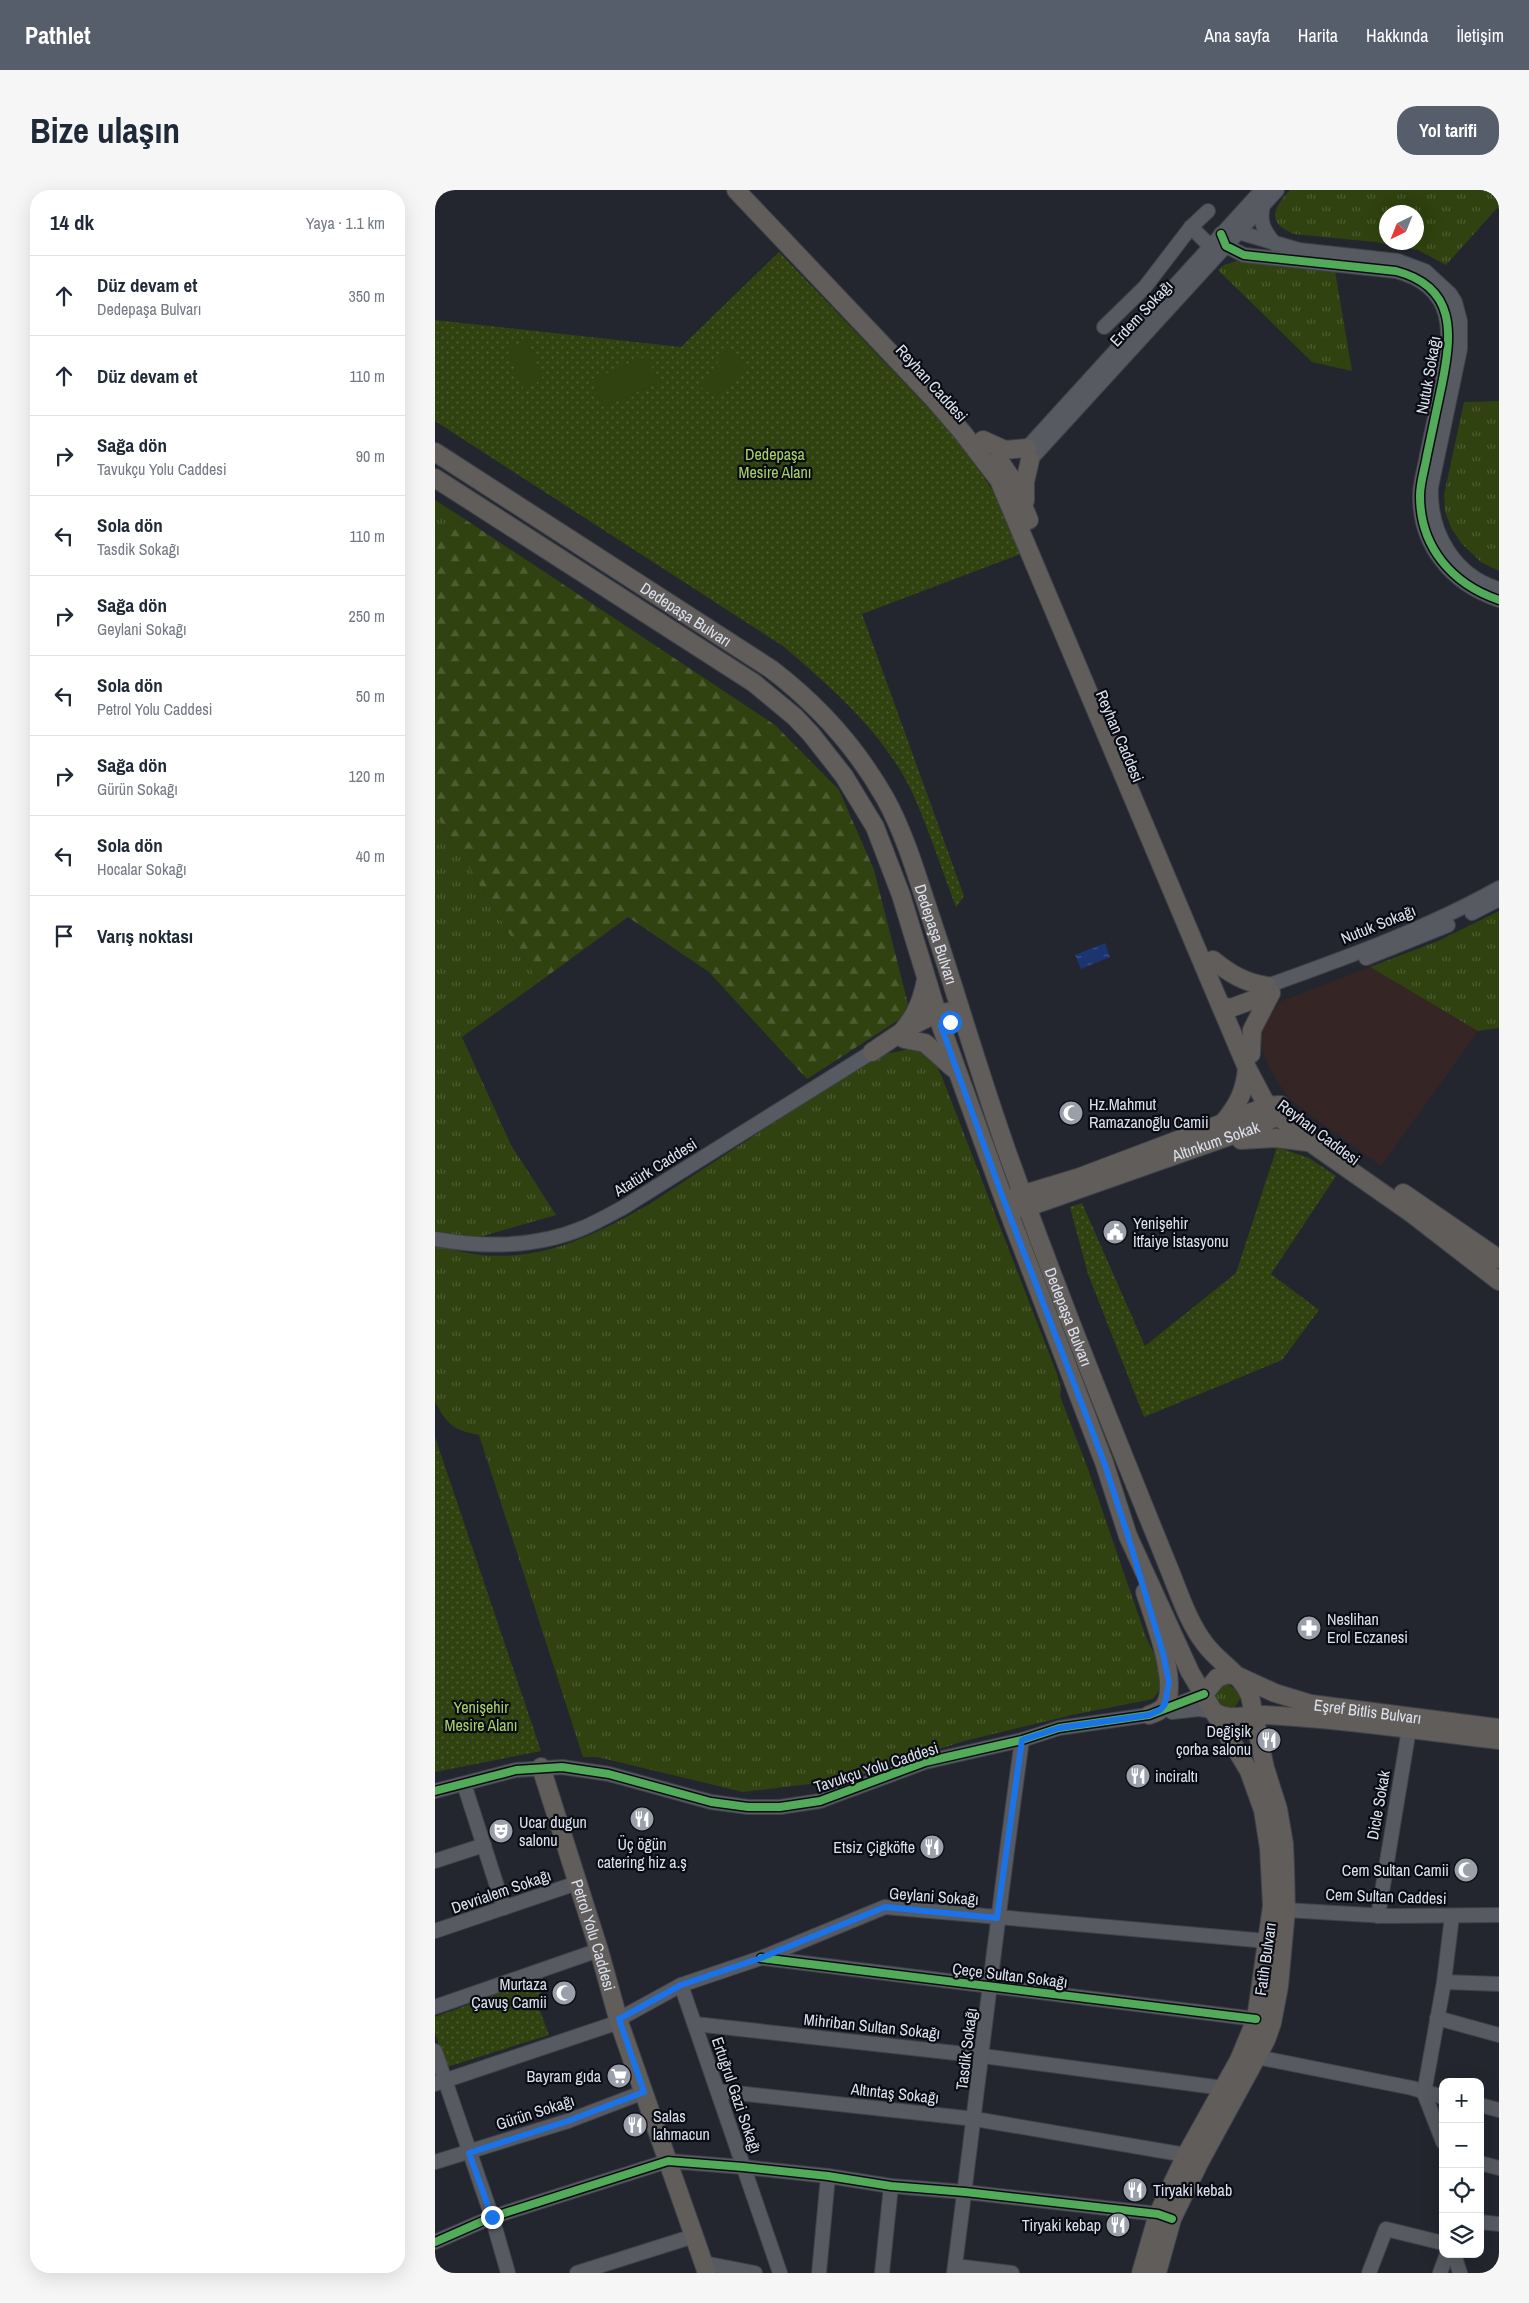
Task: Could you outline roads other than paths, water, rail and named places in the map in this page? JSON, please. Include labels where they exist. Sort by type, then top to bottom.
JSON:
[{"type":"main road","name":"Reyhan Caddesi","points":[[736,190],[1006,476]]},
{"type":"main road","name":"Reyhan Caddesi","points":[[749,190],[945,395],[983,440],[1006,476],[1028,516],[1213,960],[1227,1004]]},
{"type":"main road","points":[[983,440],[1005,450],[1029,454]]},
{"type":"main road","name":"Dedepaşa Bulvarı","points":[[435,452],[771,669],[793,686],[835,727],[871,775],[901,830],[1010,1160],[1191,1622],[1204,1643],[1222,1663],[1240,1677]]},
{"type":"main road","points":[[1029,454],[1006,476],[1227,1004],[1249,1061],[1275,1109]]},
{"type":"main road","points":[[1028,516],[1025,489],[1029,454]]},
{"type":"main road","name":"Dedepaşa Bulvarı","points":[[435,478],[754,683],[795,717],[844,776],[875,827],[901,895],[939,1020],[1006,1204],[1104,1462],[1128,1536],[1190,1672],[1204,1694]]},
{"type":"main road","points":[[1213,960],[1234,976],[1269,989]]},
{"type":"main road","points":[[903,1035],[918,1009],[926,980]]},
{"type":"main road","points":[[1227,1004],[1269,989]]},
{"type":"main road","points":[[1222,1124],[1238,1104],[1246,1083],[1252,1030],[1269,989]]},
{"type":"main road","points":[[872,1052],[903,1035],[939,1020],[946,1012],[963,1013]]},
{"type":"main road","points":[[903,1035],[925,1043],[960,1075]]},
{"type":"main road","name":"Reyhan Caddesi","points":[[1275,1109],[1311,1143],[1411,1212],[1499,1281]]},
{"type":"main road","name":"Reyhan Caddesi","points":[[1275,1109],[1499,1259]]},
{"type":"main road","name":"Altınkum Sokak","points":[[1057,1189],[1080,1177],[1222,1124],[1275,1109]]},
{"type":"main road","name":"Altınkum Sokak","points":[[1006,1204],[1011,1198],[1025,1200],[1213,1143],[1261,1125],[1275,1109]]},
{"type":"main road","points":[[1213,1143],[1263,1138],[1311,1143]]},
{"type":"main road","points":[[1010,1160],[1027,1175],[1057,1189],[1046,1215],[1043,1232],[1046,1256]]},
{"type":"main road","points":[[1128,1536],[1163,1653],[1169,1682],[1165,1704],[1160,1710],[1149,1715]]},
{"type":"main road","points":[[1204,1694],[1217,1678],[1223,1675],[1228,1674],[1240,1677],[1250,1696],[1253,1714],[1228,1718],[1214,1712]]},
{"type":"main road","name":"Eşref Bitlis Bulvarı","points":[[1240,1677],[1275,1693],[1311,1704],[1499,1728]]},
{"type":"main road","name":"Fatih Bulvarı","points":[[1141,2273],[1165,2217],[1185,2155],[1239,2060],[1257,2019],[1267,1941],[1279,1908],[1263,1810],[1249,1771],[1204,1694]]},
{"type":"main road","name":"Eşref Bitlis Bulvarı","points":[[1253,1714],[1336,1720],[1499,1740]]},
{"type":"main road","name":"Fatih Bulvarı","points":[[1157,2273],[1165,2217],[1199,2163],[1257,2056],[1272,2023],[1279,1986],[1279,1908],[1284,1844],[1253,1714]]},
{"type":"main road","name":"Petrol Yolu Caddesi","points":[[541,1767],[599,1950],[619,2020],[705,2268]]},
{"type":"street","name":"Erdem Sokağı","points":[[1029,454],[1223,240],[1262,190]]},
{"type":"street","points":[[1239,232],[1277,190]]},
{"type":"street","points":[[1263,206],[1261,220],[1263,227],[1275,244]]},
{"type":"street","points":[[1104,327],[1145,287],[1191,228],[1208,211]]},
{"type":"street","points":[[1191,228],[1210,246]]},
{"type":"street","name":"Nutuk Sokağı","points":[[1499,589],[1475,579],[1454,560],[1442,541],[1432,512],[1431,487],[1461,340],[1457,310],[1450,294],[1425,271],[1406,263],[1379,258],[1299,250],[1239,232],[1223,240],[1244,255],[1397,271],[1419,279],[1439,298],[1446,312],[1450,341],[1421,487],[1423,522],[1433,549],[1446,568],[1472,589],[1499,600]]},
{"type":"street","name":"Erdem Sokağı","points":[[1029,454],[1210,246],[1223,240]]},
{"type":"street","name":"Nutuk Sokağı","points":[[1269,989],[1435,920],[1499,888]]},
{"type":"street","name":"Nutuk Sokağı","points":[[1269,989],[1418,938],[1499,899]]},
{"type":"street","name":"Atatürk Caddesi","points":[[435,1239],[469,1245],[509,1245],[543,1240],[582,1228],[624,1208],[872,1052]]},
{"type":"street","name":"Tavukçu Yolu Caddesi","points":[[435,1791],[517,1770],[562,1767],[609,1774],[711,1802],[749,1807],[780,1807],[820,1801],[925,1762],[1022,1740],[1059,1728],[1149,1715],[1204,1694]]},
{"type":"street","points":[[1149,1715],[1199,1709],[1214,1712]]},
{"type":"street","name":"Dicle Sokak","points":[[1378,1916],[1409,1729]]},
{"type":"street","name":"Tasdik Sokağı","points":[[955,2269],[983,2056],[997,1918],[1022,1740]]},
{"type":"street","points":[[464,1784],[504,1908]]},
{"type":"street","points":[[435,1861],[483,1845]]},
{"type":"street","name":"Devrialem Sokağı","points":[[435,1931],[577,1883]]},
{"type":"street","name":"Geylani Sokağı","points":[[440,2082],[619,2020],[681,1985],[761,1958],[885,1907],[1267,1941]]},
{"type":"street","name":"Cem Sultan Caddesi","points":[[1279,1908],[1378,1916],[1499,1915]]},
{"type":"street","points":[[1439,2132],[1424,2093],[1445,1982],[1452,1916]]},
{"type":"street","points":[[435,2007],[599,1950]]},
{"type":"street","name":"Çeçe Sultan Sokağı","points":[[761,1958],[1257,2019]]},
{"type":"street","points":[[1445,1982],[1499,1984]]},
{"type":"street","name":"Ertuğrul Gazi Sokağı","points":[[681,1985],[780,2273]]},
{"type":"street","points":[[1437,2018],[1499,2035]]},
{"type":"street","name":"Mihriban Sultan Sokağı","points":[[695,2024],[983,2056],[1223,2088]]},
{"type":"street","points":[[435,2051],[440,2082],[469,2153],[492,2217],[509,2273]]},
{"type":"street","points":[[1257,2056],[1412,2088],[1439,2096]]},
{"type":"street","name":"Altıntaş Sokağı","points":[[718,2091],[975,2119],[1185,2155]]},
{"type":"street","name":"Gürün Sokağı","points":[[435,2162],[568,2121],[644,2092]]},
{"type":"street","points":[[1484,2106],[1499,2110]]},
{"type":"street","points":[[435,2242],[492,2217],[668,2161],[743,2166],[891,2186],[965,2192],[1165,2217]]},
{"type":"street","points":[[1484,2164],[1499,2168]]},
{"type":"street","points":[[819,2273],[828,2176]]},
{"type":"street","points":[[882,2273],[891,2186]]},
{"type":"street","points":[[1484,2222],[1499,2224]]},
{"type":"street","points":[[1369,2273],[1386,2229],[1439,2242]]},
{"type":"street","points":[[577,2273],[694,2236]]},
{"type":"street","points":[[1440,2273],[1446,2258]]},
{"type":"street","points":[[1455,2258],[1460,2273]]},
{"type":"street","points":[[705,2268],[755,2273]]},
{"type":"street","points":[[955,2269],[1012,2273]]},
{"type":"water","points":[[1105,943],[1110,957],[1081,969],[1075,955]]},
{"type":"place","name":"Hz.Mahmut Ramazanoğlu Camii","points":[[1071,1113]]},
{"type":"place","name":"Yenişehir İtfaiye İstasyonu","points":[[1115,1232]]},
{"type":"place","name":"Neslihan Erol Eczanesi","points":[[1309,1628]]},
{"type":"place","name":"Değişik çorba salonu","points":[[1269,1740]]},
{"type":"place","name":"inciraltı","points":[[1138,1776]]},
{"type":"place","name":"Üç öğün catering hiz a.ş","points":[[642,1819]]},
{"type":"place","name":"Ucar dugun salonu","points":[[501,1831]]},
{"type":"place","name":"Etsiz Çiğköfte","points":[[932,1847]]},
{"type":"place","name":"Cem Sultan Camii","points":[[1466,1870]]},
{"type":"place","name":"Murtaza Çavuş Camii","points":[[564,1993]]},
{"type":"place","name":"Bayram gıda","points":[[619,2076]]},
{"type":"place","name":"Salas lahmacun","points":[[635,2125]]},
{"type":"place","name":"Tiryaki kebab","points":[[1135,2190]]},
{"type":"place","name":"Tiryaki kebap","points":[[1118,2225]]},
{"type":"park label","name":"Dedepaşa Mesire Alanı","points":[[775,463]]},
{"type":"park label","name":"Yenişehir Mesire Alanı","points":[[481,1716]]}]
